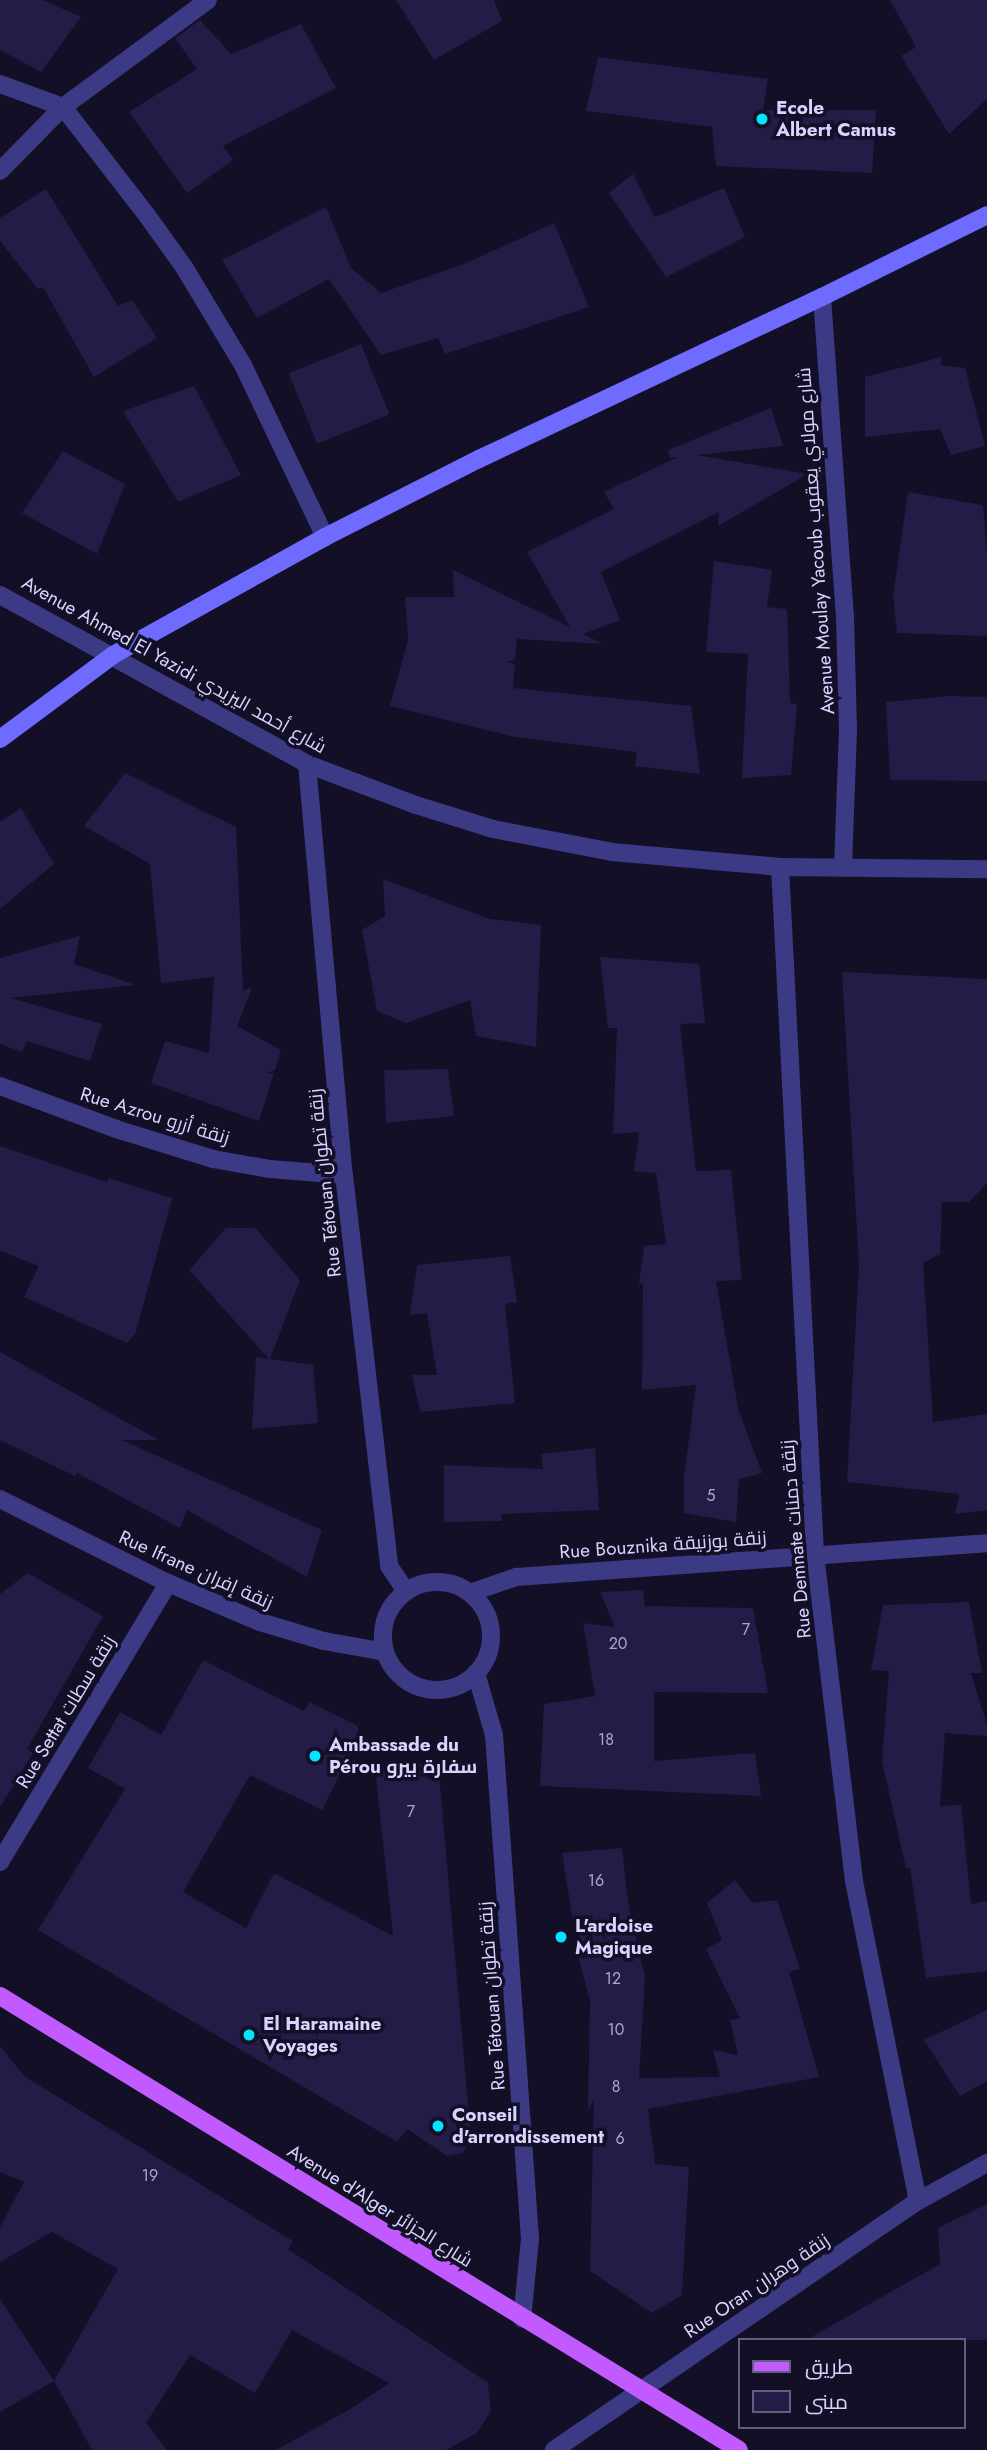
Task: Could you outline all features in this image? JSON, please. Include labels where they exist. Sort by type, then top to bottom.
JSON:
[{"type":"main road","name":"Avenue d'Alger شارع الجزائر","points":[[0,1996],[739,2450]]},
{"type":"street","points":[[0,171],[63,107],[208,0]]},
{"type":"street","points":[[0,84],[63,107],[146,214],[197,289],[243,365],[325,537]]},
{"type":"street","points":[[0,739],[113,655],[325,537],[479,459],[822,297],[987,215]]},
{"type":"street","name":"Avenue Moulay Yacoub شارع مولاي يعقوب","points":[[822,297],[845,616],[848,730],[843,866]]},
{"type":"street","name":"Avenue Ahmed El Yazidi شارع أحمد اليزيدي","points":[[0,594],[307,764],[416,805],[534,838],[612,852],[780,867],[987,869]]},
{"type":"street","name":"Rue Tétouan زنقة تطوان","points":[[307,764],[344,1175],[389,1566],[406,1591]]},
{"type":"street","name":"Rue Demnate زنقة دمنات","points":[[780,867],[815,1554],[854,1881],[918,2201]]},
{"type":"street","name":"Rue Azrou زنقة أزرو","points":[[0,1086],[116,1129],[213,1159],[270,1169],[344,1175]]},
{"type":"street","name":"Rue Ifrane زنقة إفران","points":[[0,1499],[168,1583],[292,1633],[385,1653]]},
{"type":"street","name":"Rue Bouznika زنقة بوزنيقة","points":[[470,1593],[516,1577],[987,1543]]},
{"type":"street","points":[[440,1582],[470,1593],[480,1604],[490,1630],[486,1658],[476,1673],[461,1684],[444,1690],[425,1689],[408,1682],[394,1669],[385,1653],[382,1635],[385,1619],[393,1603],[406,1591],[423,1584],[440,1582]]},
{"type":"street","name":"Rue Settat زنقة سطات","points":[[0,1862],[168,1583]]},
{"type":"street","name":"Rue Tétouan زنقة تطوان","points":[[476,1673],[494,1735],[530,2239],[523,2319]]},
{"type":"street","name":"Rue Oran زنقة وهران","points":[[554,2450],[918,2201],[987,2163]]},
{"type":"building","points":[[0,0],[43,0],[81,17],[41,72],[0,50]]},
{"type":"building","points":[[396,0],[494,0],[502,21],[434,60]]},
{"type":"building","points":[[890,0],[987,0],[987,99],[949,134],[901,56],[916,47]]},
{"type":"building","points":[[200,20],[231,54],[301,24],[336,88],[223,146],[233,160],[187,193],[129,112],[197,69],[175,38]]},
{"type":"building","name":"Ecole Albert Camus","points":[[598,57],[768,79],[763,110],[876,110],[872,173],[716,166],[712,127],[586,111]]},
{"type":"building","points":[[633,174],[655,217],[724,188],[745,237],[666,277],[609,193]]},
{"type":"building","points":[[46,189],[118,306],[132,300],[157,338],[94,377],[43,287],[38,289],[0,241],[0,218]]},
{"type":"building","points":[[326,207],[351,268],[381,293],[464,264],[554,223],[589,307],[445,354],[438,338],[381,355],[329,279],[257,318],[222,260]]},
{"type":"building","points":[[361,344],[389,414],[317,444],[289,373]]},
{"type":"building","points":[[942,357],[940,365],[965,368],[985,446],[951,455],[940,429],[865,437],[865,377]]},
{"type":"building","points":[[194,386],[241,475],[178,502],[123,411]]},
{"type":"building","points":[[771,408],[783,446],[697,455],[808,474],[718,526],[719,512],[601,572],[620,620],[583,634],[603,644],[517,639],[515,659],[507,662],[515,664],[513,688],[691,706],[700,774],[635,766],[637,752],[515,737],[390,706],[408,640],[405,597],[454,597],[453,570],[570,627],[527,552],[614,509],[604,492],[678,457],[670,458],[668,450]]},
{"type":"building","points":[[63,451],[125,484],[97,554],[22,513]]},
{"type":"building","points":[[908,492],[983,505],[987,554],[987,636],[897,633],[893,596]]},
{"type":"building","points":[[714,561],[772,570],[767,607],[787,609],[790,703],[797,704],[791,775],[742,778],[748,654],[706,652]]},
{"type":"building","points":[[949,696],[987,697],[987,781],[890,780],[886,702]]},
{"type":"building","points":[[125,773],[236,827],[243,990],[252,988],[237,1026],[281,1050],[275,1070],[267,1073],[274,1073],[259,1121],[151,1083],[165,1041],[209,1053],[214,977],[161,983],[150,864],[84,826]]},
{"type":"building","points":[[21,808],[54,864],[0,909],[0,822]]},
{"type":"building","points":[[383,879],[490,919],[541,925],[536,1047],[476,1036],[470,1000],[406,1023],[377,1011],[362,930],[385,916]]},
{"type":"building","points":[[80,936],[74,964],[136,985],[10,998],[102,1024],[90,1061],[27,1041],[22,1052],[0,1044],[0,958]]},
{"type":"building","points":[[600,957],[699,964],[705,1023],[680,1024],[696,1171],[731,1170],[742,1280],[716,1281],[738,1408],[762,1473],[739,1479],[736,1522],[684,1513],[684,1477],[696,1385],[642,1390],[643,1283],[639,1284],[644,1246],[666,1244],[656,1173],[634,1171],[639,1132],[613,1134],[617,1028],[608,1028]]},
{"type":"building","points":[[842,972],[987,979],[987,1183],[969,1202],[942,1202],[940,1254],[923,1263],[933,1422],[987,1414],[987,1510],[955,1514],[959,1494],[847,1482],[859,1265]]},
{"type":"building","points":[[448,1069],[454,1116],[386,1123],[384,1070]]},
{"type":"building","points":[[0,1146],[107,1182],[108,1178],[172,1198],[136,1332],[127,1343],[24,1297],[39,1266],[0,1251]]},
{"type":"building","points":[[226,1228],[255,1228],[300,1280],[270,1359],[313,1365],[318,1423],[252,1429],[256,1357],[269,1359],[189,1270]]},
{"type":"building","points":[[510,1256],[517,1302],[505,1304],[515,1403],[420,1412],[412,1375],[437,1375],[427,1313],[410,1315],[417,1265]]},
{"type":"building","points":[[0,1352],[159,1440],[122,1440],[322,1530],[307,1577],[187,1510],[180,1528],[77,1473],[75,1476],[0,1440]]},
{"type":"building","points":[[595,1448],[599,1510],[501,1514],[502,1521],[444,1522],[444,1465],[543,1469],[541,1454]]},
{"type":"building","points":[[28,1573],[103,1616],[27,1749],[33,1753],[0,1807],[0,1594]]},
{"type":"building","points":[[643,1590],[645,1606],[753,1608],[768,1693],[654,1692],[654,1761],[755,1753],[761,1796],[540,1786],[544,1704],[595,1696],[583,1623],[615,1627],[600,1592]]},
{"type":"building","points":[[969,1602],[982,1673],[971,1673],[987,1725],[987,1736],[945,1733],[940,1806],[961,1805],[971,1904],[987,1901],[987,1971],[926,1978],[910,1868],[906,1868],[882,1761],[889,1671],[871,1670],[883,1605]]},
{"type":"building","points":[[203,1660],[304,1711],[309,1702],[358,1726],[358,1738],[322,1810],[250,1775],[183,1892],[246,1928],[274,1873],[393,1936],[375,1767],[438,1762],[471,2139],[463,2153],[447,2156],[407,2129],[397,2142],[38,1930],[125,1789],[88,1768],[120,1712],[161,1735]]},
{"type":"building","points":[[622,1848],[629,1909],[645,1976],[639,2078],[720,2077],[713,2050],[738,2055],[730,2020],[740,2018],[706,1949],[722,1940],[707,1903],[735,1880],[752,1903],[777,1900],[800,1969],[789,1972],[819,2077],[648,2109],[655,2164],[689,2167],[682,2295],[652,2313],[590,2271],[594,2099],[588,2111],[590,2001],[579,1959],[562,1853]]},
{"type":"building","points":[[987,2010],[987,2081],[960,2096],[924,2040]]},
{"type":"building","points":[[0,2046],[24,2076],[293,2241],[288,2249],[488,2383],[491,2411],[477,2433],[446,2450],[276,2450],[347,2411],[389,2383],[292,2330],[255,2393],[190,2355],[146,2423],[167,2450],[92,2450],[54,2381],[118,2269],[52,2232],[0,2262],[0,2227],[24,2182],[0,2172]]},
{"type":"building","points":[[987,2204],[987,2340],[810,2338],[940,2264],[938,2228]]},
{"type":"building","points":[[0,2299],[54,2381],[0,2412]]},
{"type":"place","name":"Ecole Albert Camus","points":[[762,119]]},
{"type":"place","name":"Ambassade du Pérou سفارة بيرو","points":[[315,1756]]},
{"type":"place","name":"L'ardoise Magique","points":[[561,1937]]},
{"type":"place","name":"El Haramaine Voyages","points":[[249,2035]]},
{"type":"place","name":"Conseil d'arrondissement","points":[[438,2126]]}]
